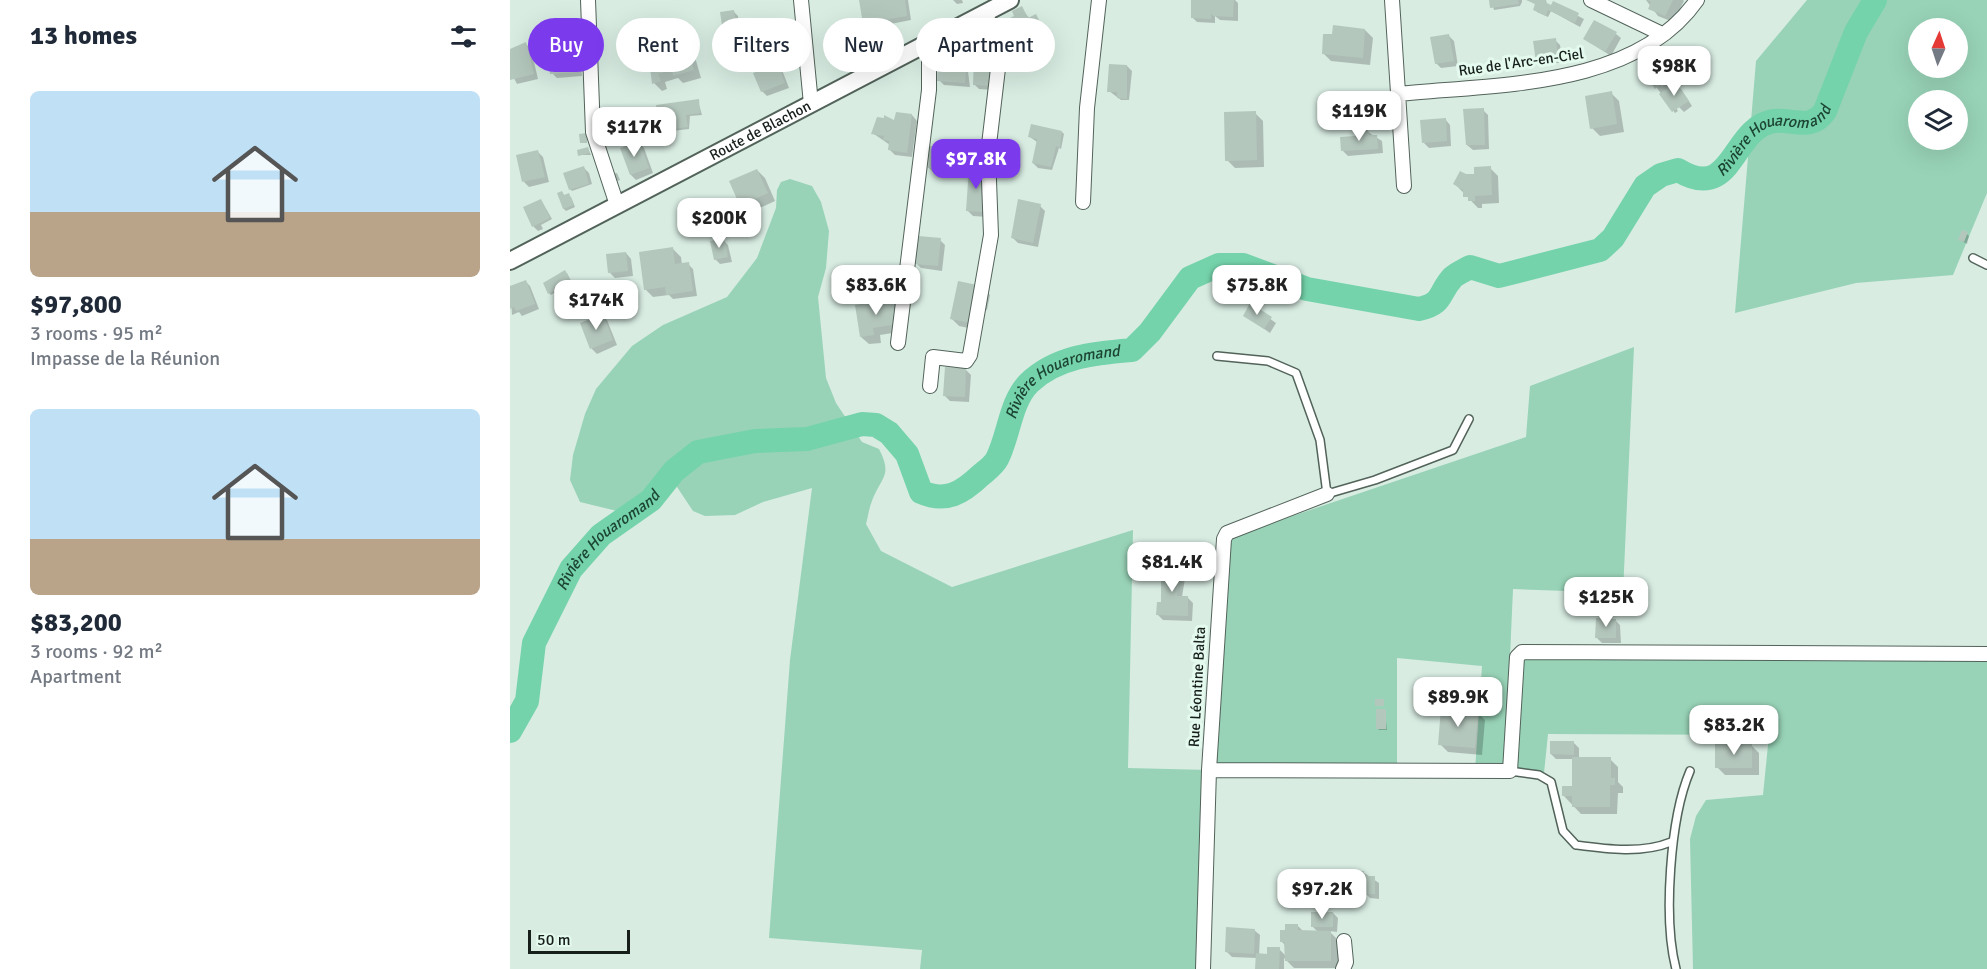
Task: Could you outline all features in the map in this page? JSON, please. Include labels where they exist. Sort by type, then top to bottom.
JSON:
[{"type":"street","points":[[588,0],[593,132],[617,205]]},
{"type":"street","points":[[801,0],[811,104]]},
{"type":"street","name":"Route de Blachon","points":[[975,18],[1010,0]]},
{"type":"street","points":[[1083,202],[1087,108],[1099,0]]},
{"type":"street","points":[[1392,0],[1404,186]]},
{"type":"street","points":[[1591,0],[1662,34]]},
{"type":"street","name":"Rue de l'Arc-en-Ciel","points":[[1398,94],[1515,82],[1592,69],[1631,55],[1662,34],[1697,0]]},
{"type":"street","points":[[930,386],[933,357],[966,361],[970,355],[983,290],[991,235],[988,153],[999,60],[987,12]]},
{"type":"street","name":"Route de Blachon","points":[[511,256],[617,205],[916,49]]},
{"type":"street","points":[[898,343],[929,90],[929,72]]},
{"type":"street","name":"Rue Léontine Balta","points":[[1203,969],[1209,770],[1224,539],[1227,533],[1327,494]]},
{"type":"street","points":[[1209,770],[1510,771],[1517,657],[1522,652],[1987,654]]},
{"type":"street","points":[[1342,969],[1346,962],[1344,941]]},
{"type":"lane","points":[[1973,258],[1987,265]]},
{"type":"lane","points":[[1217,356],[1268,361],[1296,373],[1320,440],[1327,494],[1375,480],[1453,450],[1469,419]]},
{"type":"lane","points":[[1510,771],[1539,775],[1551,782],[1563,831],[1576,845],[1630,849],[1658,848],[1671,842]]},
{"type":"lane","points":[[1676,969],[1671,950],[1671,842],[1683,786],[1690,771]]},
{"type":"green space","points":[[1807,0],[1987,0],[1987,193],[1953,275],[1856,283],[1735,313],[1756,61]]},
{"type":"green space","points":[[790,179],[812,186],[821,202],[829,231],[826,268],[818,297],[826,378],[836,403],[862,442],[879,449],[883,458],[884,476],[875,493],[866,524],[881,551],[952,587],[1133,530],[1128,768],[1209,770],[1203,969],[920,969],[922,950],[769,938],[790,660],[812,488],[763,502],[735,515],[705,516],[693,511],[675,484],[659,482],[644,495],[617,511],[580,502],[570,480],[573,455],[585,414],[596,389],[632,346],[663,325],[727,297],[757,258],[776,208],[777,190],[781,182]]},
{"type":"green space","points":[[1634,347],[1623,593],[1513,589],[1505,771],[1475,771],[1482,666],[1397,658],[1397,770],[1209,770],[1228,542],[1236,535],[1526,437],[1530,386]]},
{"type":"green space","points":[[1987,654],[1987,969],[1693,969],[1690,839],[1696,816],[1706,800],[1763,795],[1769,735],[1548,734],[1544,773],[1510,771],[1517,657]]},
{"type":"building","points":[[859,0],[905,0],[907,16],[862,18]]},
{"type":"building","points":[[1191,0],[1234,0],[1233,17],[1213,16],[1211,13],[1211,19],[1191,18]]},
{"type":"building","points":[[1489,0],[1518,0],[1519,4],[1490,8]]},
{"type":"building","points":[[1526,0],[1546,0],[1545,2],[1551,5],[1553,1],[1579,13],[1575,23],[1548,10],[1546,16],[1533,10],[1535,4]]},
{"type":"building","points":[[1647,0],[1673,0],[1665,16],[1648,9],[1651,2]]},
{"type":"building","points":[[1022,6],[1028,18],[1010,18],[1014,16],[1012,11]]},
{"type":"building","points":[[734,10],[735,18],[721,18],[720,12]]},
{"type":"building","points":[[1594,20],[1617,32],[1605,52],[1583,39]]},
{"type":"building","points":[[1333,25],[1365,29],[1363,58],[1322,54],[1323,34],[1332,34]]},
{"type":"building","points":[[1449,34],[1454,61],[1435,64],[1430,37]]},
{"type":"building","points":[[1556,38],[1558,59],[1536,62],[1533,41]]},
{"type":"building","points":[[526,42],[528,72],[534,74],[510,80],[510,49]]},
{"type":"building","points":[[1660,58],[1668,80],[1655,89],[1643,70]]},
{"type":"building","points":[[1109,64],[1127,65],[1127,99],[1117,98],[1117,92],[1107,92]]},
{"type":"building","points":[[550,72],[578,72],[550,74]]},
{"type":"building","points":[[651,72],[665,72],[658,74],[661,81],[652,84]]},
{"type":"building","points":[[672,72],[687,72],[673,76]]},
{"type":"building","points":[[781,72],[785,83],[761,92],[753,73]]},
{"type":"building","points":[[937,72],[966,72],[965,83],[937,81]]},
{"type":"building","points":[[973,72],[990,72],[990,86],[973,85]]},
{"type":"building","points":[[1676,82],[1689,101],[1672,112],[1659,94],[1669,87],[1671,89],[1670,86]]},
{"type":"building","points":[[1612,91],[1617,124],[1590,129],[1585,96]]},
{"type":"building","points":[[699,99],[700,113],[686,115],[688,127],[660,131],[656,105]]},
{"type":"building","points":[[1484,108],[1485,145],[1466,145],[1463,109]]},
{"type":"building","points":[[1256,111],[1257,160],[1225,161],[1224,112]]},
{"type":"building","points":[[896,112],[912,114],[907,153],[888,150],[889,141],[883,140],[884,136],[871,134],[877,117],[884,118],[884,115],[894,120]]},
{"type":"building","points":[[1446,118],[1447,141],[1422,143],[1420,120]]},
{"type":"building","points":[[1031,124],[1062,131],[1060,148],[1056,146],[1051,167],[1032,163],[1037,139],[1028,137]]},
{"type":"building","points":[[1368,130],[1369,135],[1377,135],[1378,149],[1341,151],[1340,137],[1355,136],[1355,131]]},
{"type":"building","points":[[587,133],[587,143],[580,143],[579,134]]},
{"type":"building","points":[[639,141],[649,168],[630,175],[620,148]]},
{"type":"building","points":[[940,142],[954,143],[951,169],[928,168],[929,146],[937,146],[937,150],[940,151]]},
{"type":"building","points":[[588,147],[590,153],[578,156],[577,150]]},
{"type":"building","points":[[538,150],[545,177],[522,182],[516,155]]},
{"type":"building","points":[[584,166],[589,184],[569,190],[563,173]]},
{"type":"building","points":[[1491,166],[1492,195],[1475,196],[1475,201],[1468,201],[1468,197],[1463,197],[1463,190],[1453,184],[1460,171],[1474,174],[1474,167]]},
{"type":"building","points":[[969,168],[986,168],[983,212],[966,211]]},
{"type":"building","points":[[757,169],[768,193],[740,206],[729,181]]},
{"type":"building","points":[[562,191],[564,195],[569,193],[574,205],[563,209],[557,193]]},
{"type":"building","points":[[541,199],[550,218],[532,227],[523,207]]},
{"type":"building","points":[[1018,199],[1041,204],[1033,243],[1011,238]]},
{"type":"building","points":[[1962,230],[1968,232],[1964,242],[1958,240]]},
{"type":"building","points":[[918,236],[941,238],[938,266],[915,264]]},
{"type":"building","points":[[724,239],[728,257],[714,260],[710,241]]},
{"type":"building","points":[[673,247],[675,264],[689,262],[693,291],[666,295],[665,287],[644,290],[639,252]]},
{"type":"building","points":[[626,252],[628,271],[608,273],[606,254]]},
{"type":"building","points":[[565,270],[571,281],[548,294],[543,283]]},
{"type":"building","points":[[526,280],[535,304],[516,311],[514,307],[510,309],[510,286]]},
{"type":"building","points":[[958,281],[982,286],[971,323],[950,319]]},
{"type":"building","points":[[894,299],[898,324],[873,328],[874,335],[860,337],[855,305]]},
{"type":"building","points":[[1250,303],[1272,317],[1264,329],[1243,316]]},
{"type":"building","points":[[603,314],[613,340],[590,349],[580,323]]},
{"type":"building","points":[[945,367],[966,368],[965,397],[943,396]]},
{"type":"building","points":[[1161,564],[1181,565],[1177,596],[1188,596],[1188,616],[1156,615],[1157,602],[1161,602]]},
{"type":"building","points":[[1596,618],[1616,619],[1616,638],[1595,638]]},
{"type":"building","points":[[1375,699],[1384,699],[1384,706],[1375,706]]},
{"type":"building","points":[[1441,708],[1478,711],[1475,748],[1438,745]]},
{"type":"building","points":[[1376,709],[1386,709],[1386,729],[1376,729]]},
{"type":"building","points":[[1550,741],[1574,741],[1574,755],[1550,754]]},
{"type":"building","points":[[1715,743],[1752,743],[1752,768],[1715,768]]},
{"type":"building","points":[[1572,757],[1611,757],[1611,778],[1615,778],[1615,785],[1610,785],[1610,807],[1572,807],[1572,796],[1562,796],[1562,786],[1572,786]]},
{"type":"building","points":[[1312,871],[1339,871],[1339,894],[1312,894]]},
{"type":"building","points":[[1352,871],[1364,871],[1364,876],[1375,876],[1375,894],[1364,894],[1364,883],[1352,883]]},
{"type":"building","points":[[1311,912],[1333,912],[1333,927],[1311,927]]},
{"type":"building","points":[[1285,924],[1298,924],[1298,930],[1331,931],[1331,961],[1285,961],[1284,942],[1280,942],[1280,930],[1285,930]]},
{"type":"building","points":[[1226,927],[1255,929],[1254,954],[1225,952]]},
{"type":"building","points":[[1267,947],[1280,947],[1279,969],[1255,969],[1256,953],[1267,954]]},
{"type":"waterway","name":"Rivière Houaromand","points":[[510,731],[527,701],[534,643],[571,569],[601,535],[651,500],[674,471],[698,452],[755,441],[807,439],[862,424],[876,425],[889,433],[907,454],[921,492],[938,497],[946,496],[967,487],[996,461],[1014,409],[1029,383],[1064,361],[1132,350],[1150,332],[1190,278],[1219,265],[1243,265],[1307,289],[1419,309],[1437,301],[1453,277],[1470,267],[1499,276],[1600,250],[1613,238],[1645,186],[1661,175],[1678,170],[1696,178],[1711,178],[1722,171],[1749,136],[1760,126],[1774,121],[1802,123],[1814,121],[1820,117],[1825,111],[1856,32],[1875,0]]}]
